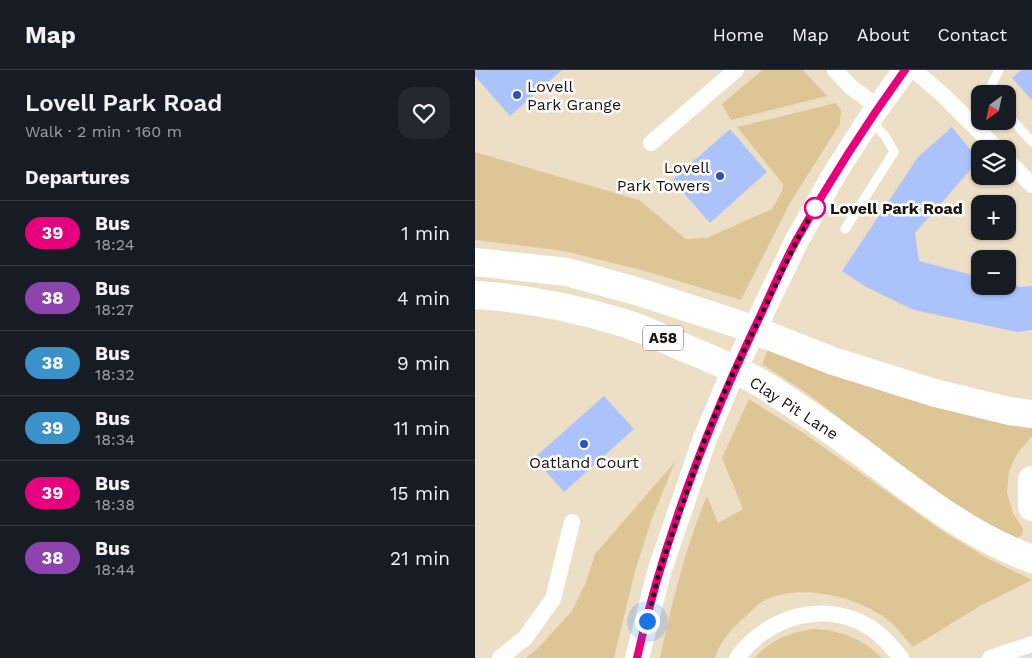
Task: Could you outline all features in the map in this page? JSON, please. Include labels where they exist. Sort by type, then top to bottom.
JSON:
[{"type":"highway","name":"A58","points":[[475,262],[567,272],[636,291],[738,324],[833,361],[935,394],[1009,412],[1032,414]]},
{"type":"highway","name":"Clay Pit Lane","points":[[475,295],[511,297],[553,305],[625,323],[715,360],[768,388],[832,431],[916,494],[955,520],[1007,549],[1032,560]]},
{"type":"highway","points":[[1032,480],[1032,507]]},
{"type":"street","points":[[651,143],[736,70]]},
{"type":"street","points":[[835,70],[874,114]]},
{"type":"street","points":[[637,658],[660,569],[704,442],[727,386],[797,240],[835,173],[905,70]]},
{"type":"street","points":[[914,70],[944,96],[988,140]]},
{"type":"street","points":[[1016,169],[1032,185]]},
{"type":"street","points":[[500,658],[525,638],[553,599],[572,522]]},
{"type":"street","points":[[737,658],[754,638],[775,624],[788,618],[816,614],[843,616],[869,627],[892,646],[901,658]]},
{"type":"street","points":[[989,658],[1032,644]]},
{"type":"lane","points":[[992,85],[999,70]]},
{"type":"lane","points":[[845,229],[894,152],[874,114]]},
{"type":"lane","points":[[1016,124],[1032,142]]},
{"type":"shaded area","points":[[762,70],[803,70],[827,96],[731,120],[722,104]]},
{"type":"shaded area","points":[[836,103],[841,110],[840,124],[790,203],[741,300],[645,271],[564,251],[475,240],[475,152],[639,200],[686,239],[707,238],[772,209],[782,191],[783,184],[737,127]]},
{"type":"shaded area","points":[[768,349],[1032,425],[1032,436],[1017,454],[1009,471],[1007,493],[1013,513],[1023,529],[1022,535],[1013,539],[1002,537],[917,479],[811,396],[762,364]]},
{"type":"shaded area","points":[[749,399],[805,434],[947,534],[987,558],[1032,580],[980,606],[913,647],[893,624],[880,614],[847,599],[810,592],[775,596],[760,603],[727,635],[715,658],[660,658],[674,596],[707,496],[718,523],[743,509],[722,458]]},
{"type":"shaded area","points":[[675,462],[651,521],[635,571],[614,658],[526,658],[539,647],[572,611],[586,582],[595,554]]},
{"type":"shaded area","points":[[812,629],[832,631],[850,636],[867,645],[882,658],[755,658],[767,646],[781,638]]},
{"type":"building","name":"Lovell Park Grange","points":[[475,70],[562,70],[510,116],[475,76]]},
{"type":"building","points":[[1021,70],[1032,70],[1032,100],[1012,78]]},
{"type":"building","points":[[952,127],[971,150],[971,169],[915,233],[919,261],[971,275],[971,295],[1016,295],[1016,286],[1032,286],[1032,330],[1017,332],[914,310],[866,287],[842,271],[918,157]]},
{"type":"building","name":"Lovell Park Towers","points":[[730,129],[767,172],[710,223],[672,180]]},
{"type":"building","name":"Oatland Court","points":[[604,396],[634,429],[564,492],[534,458]]},
{"type":"bus line","name":"39","points":[[637,658],[660,569],[704,442],[727,386],[797,240],[835,173],[869,120],[905,70]]},
{"type":"place","name":"Lovell Park Grange","points":[[517,95]]},
{"type":"place","name":"Lovell Park Towers","points":[[720,176]]},
{"type":"place","name":"Lovell Park Road","points":[[815,208]]},
{"type":"place","name":"Oatland Court","points":[[584,444]]},
{"type":"route","points":[[647,621],[660,569],[704,442],[727,386],[797,240],[816,206],[815,208]]}]
